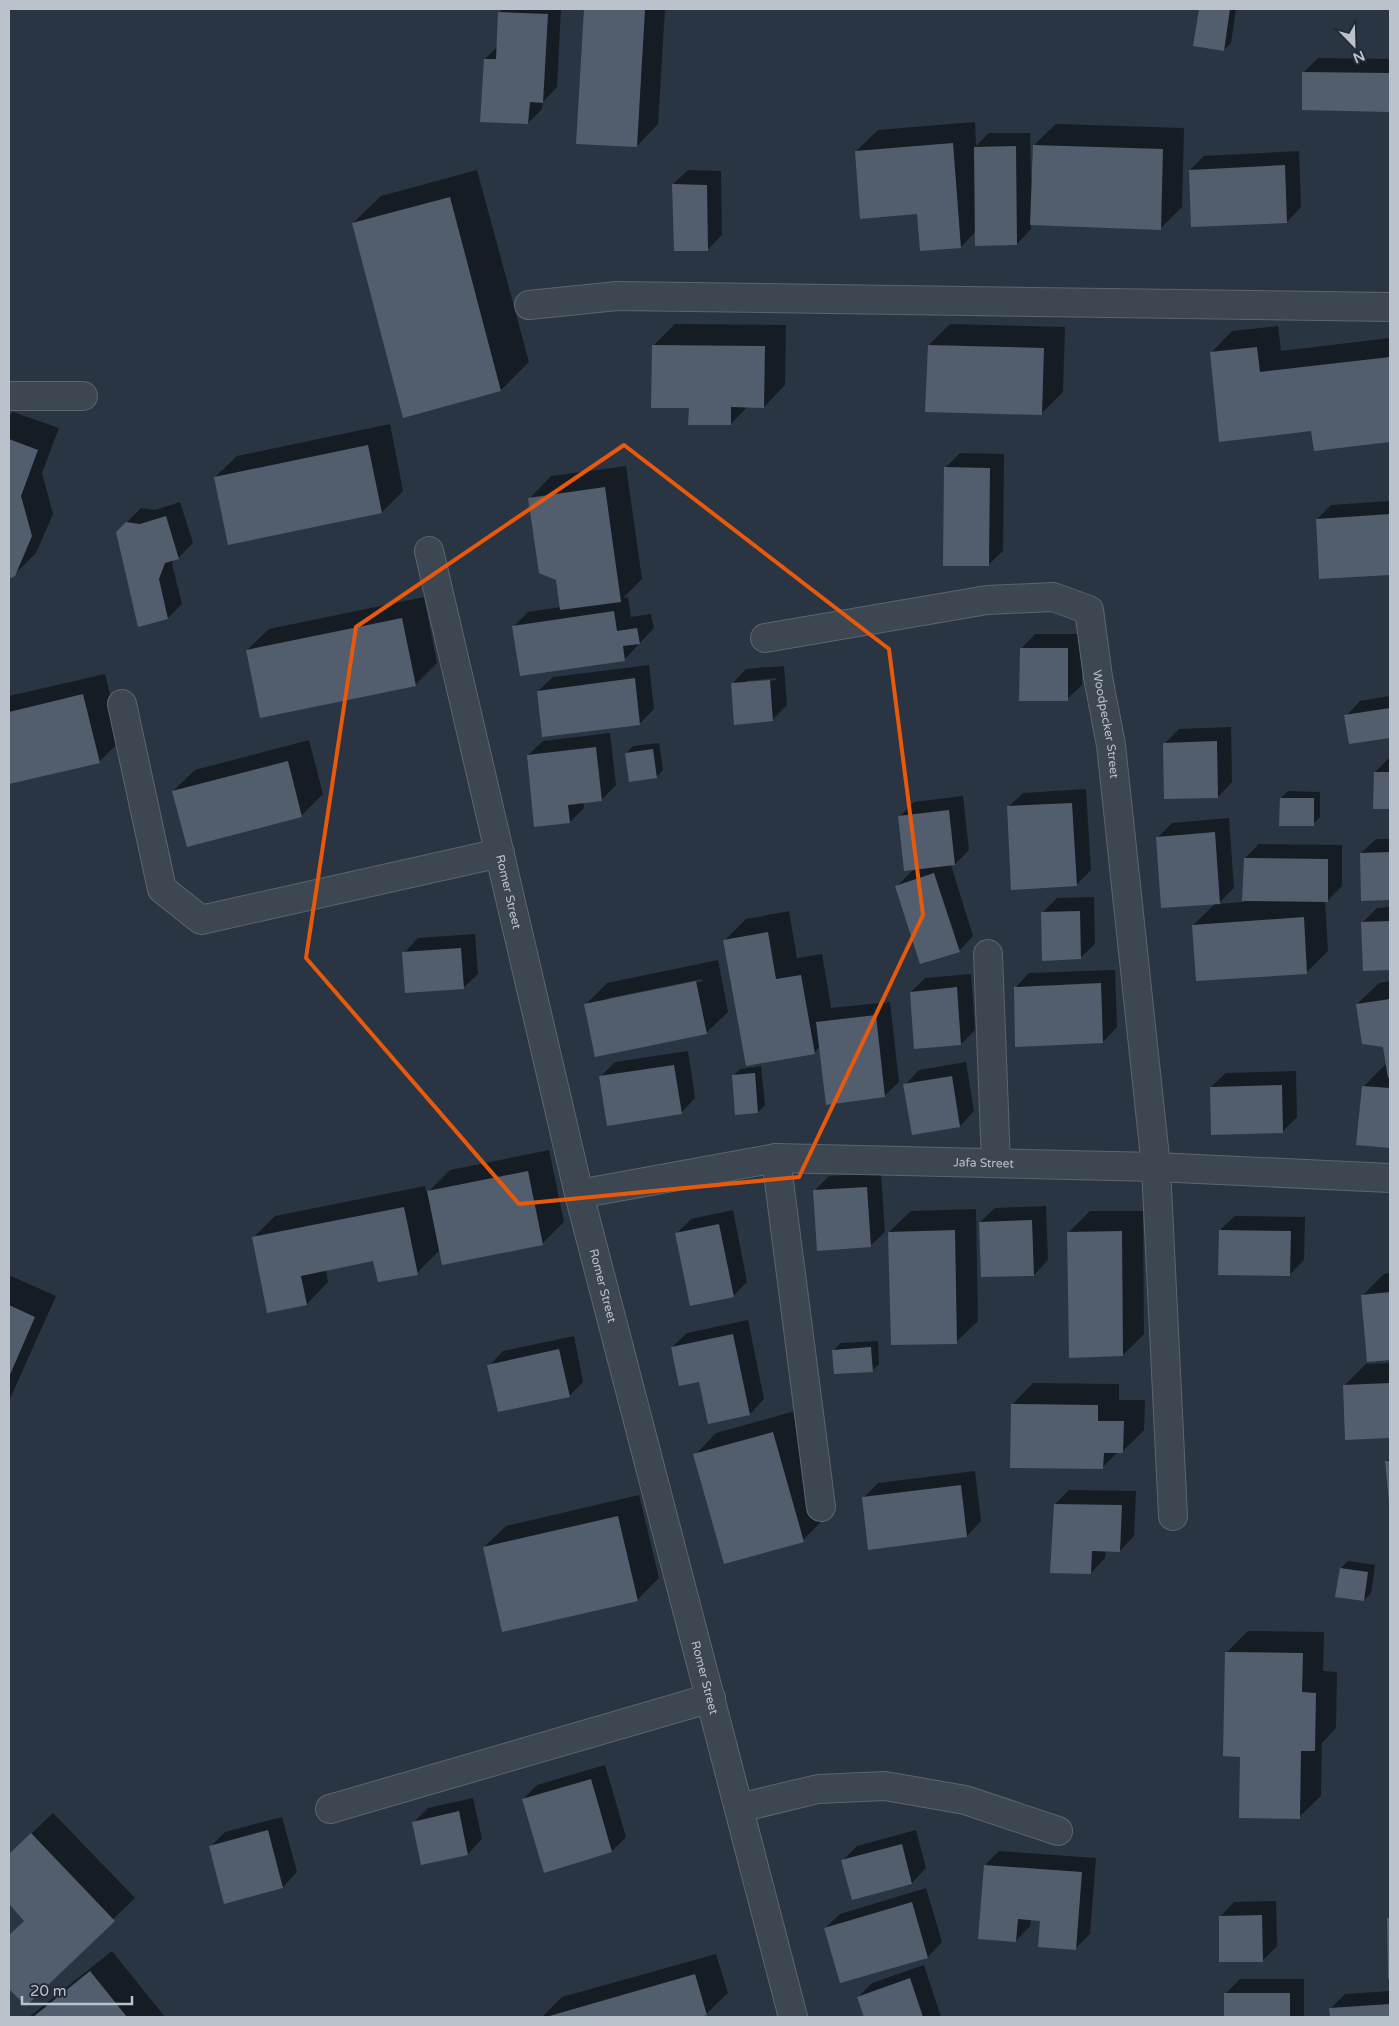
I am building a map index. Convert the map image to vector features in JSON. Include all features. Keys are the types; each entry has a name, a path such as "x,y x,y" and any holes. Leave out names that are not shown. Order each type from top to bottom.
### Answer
{"street":[{"path":"529,305 617,296 1390,306"},
{"path":"9,396 83,396"},
{"name":"Romer Street","path":"429,551 579,1194 793,2017"},
{"name":"Woodpecker Street","path":"764,638 987,600 1053,596 1089,610 1098,677 1111,745 1156,1167"},
{"path":"122,704 162,889 201,920 500,853"},
{"path":"988,954 996,1163"},
{"path":"776,1158 821,1507"},
{"name":"Jafa Street","path":"579,1194 776,1158 1156,1167 1390,1178"},
{"path":"1156,1167 1173,1516"},
{"path":"330,1809 710,1698"},
{"path":"739,1808 818,1789 884,1786 965,1800 1058,1831"}],"highlighted area":[{"path":"624,445 889,649 923,915 799,1177 519,1204 306,958 356,627"}],"building":[{"path":"584,9 645,10 637,147 576,144"},
{"path":"1199,9 1230,9 1224,51 1193,46"},
{"path":"498,12 548,14 543,103 530,102 528,124 480,122 484,59 496,59"},
{"path":"1302,72 1390,73 1390,112 1302,110"},
{"path":"953,143 961,248 920,251 917,214 860,219 855,151"},
{"path":"1033,145 1163,149 1161,230 1030,225"},
{"path":"1016,146 1017,245 975,246 974,147"},
{"path":"1285,165 1287,223 1191,227 1189,170"},
{"path":"672,184 707,185 708,251 674,251"},
{"path":"450,197 501,391 403,418 352,223"},
{"path":"652,345 765,346 764,408 731,407 731,425 688,425 689,408 651,408"},
{"path":"928,345 1044,348 1042,415 925,412"},
{"path":"1257,347 1260,372 1390,357 1390,442 1314,451 1311,431 1219,442 1210,352"},
{"path":"9,439 38,450 21,496 32,536 15,576 9,579"},
{"path":"368,445 382,513 228,545 214,477"},
{"path":"944,467 990,468 989,566 943,566"},
{"path":"605,487 621,602 560,610 556,580 539,573 528,498"},
{"path":"1390,514 1390,575 1319,579 1316,519"},
{"path":"166,516 179,559 165,563 159,579 168,619 138,627 116,532 126,522 140,524"},
{"path":"614,611 617,631 637,628 640,644 623,646 625,661 520,676 512,626"},
{"path":"402,618 416,686 260,718 246,650"},
{"path":"1020,648 1068,648 1068,701 1019,701"},
{"path":"635,678 640,725 542,737 537,691"},
{"path":"770,680 773,721 734,725 731,683"},
{"path":"83,694 100,763 9,784 9,712"},
{"path":"1390,708 1390,738 1349,744 1344,715"},
{"path":"1217,741 1218,798 1164,799 1163,743"},
{"path":"596,747 602,801 568,805 570,823 534,827 527,755"},
{"path":"653,749 657,778 629,782 625,753"},
{"path":"288,761 302,817 187,847 172,791"},
{"path":"1374,772 1390,772 1390,809 1373,809"},
{"path":"1280,798 1314,798 1314,826 1279,826"},
{"path":"1072,803 1077,886 1011,890 1007,806"},
{"path":"949,810 955,865 904,871 898,816"},
{"path":"1215,832 1220,904 1161,908 1156,837"},
{"path":"1390,852 1390,900 1361,901 1360,853"},
{"path":"1244,858 1328,859 1328,902 1242,901"},
{"path":"934,873 960,952 920,964 895,886"},
{"path":"1080,911 1081,959 1042,961 1041,912"},
{"path":"1304,917 1307,974 1196,981 1192,925"},
{"path":"1390,921 1390,970 1363,971 1361,922"},
{"path":"768,932 776,979 801,975 815,1054 746,1066 723,940"},
{"path":"461,948 464,989 405,993 402,952"},
{"path":"696,981 707,1034 595,1057 584,1004"},
{"path":"1101,983 1103,1043 1015,1047 1014,987"},
{"path":"957,987 961,1045 914,1049 910,992"},
{"path":"1390,999 1390,1077 1388,1078 1383,1047 1362,1044 1356,1004"},
{"path":"876,1015 885,1097 826,1105 816,1022"},
{"path":"674,1065 682,1114 607,1126 599,1076"},
{"path":"755,1073 758,1113 735,1115 732,1075"},
{"path":"952,1076 960,1127 912,1135 903,1084"},
{"path":"1282,1085 1283,1133 1211,1135 1210,1087"},
{"path":"1362,1086 1390,1088 1390,1148 1356,1145"},
{"path":"528,1171 543,1245 442,1265 427,1191"},
{"path":"867,1187 871,1247 817,1251 813,1190"},
{"path":"404,1207 418,1275 378,1282 373,1261 301,1276 307,1305 267,1313 252,1237"},
{"path":"1032,1220 1034,1276 981,1277 979,1222"},
{"path":"719,1224 734,1297 690,1306 675,1233"},
{"path":"955,1230 957,1344 891,1345 888,1232"},
{"path":"1219,1230 1291,1231 1290,1276 1218,1275"},
{"path":"1122,1231 1123,1356 1069,1358 1067,1232"},
{"path":"1390,1292 1390,1360 1367,1362 1361,1295"},
{"path":"9,1305 35,1317 9,1377"},
{"path":"733,1334 750,1415 708,1424 699,1382 679,1386 671,1347"},
{"path":"871,1347 873,1372 834,1374 832,1350"},
{"path":"559,1349 570,1397 498,1412 487,1365"},
{"path":"1390,1383 1390,1438 1345,1440 1343,1385"},
{"path":"1011,1404 1098,1405 1098,1421 1124,1421 1123,1453 1104,1453 1103,1469 1010,1468"},
{"path":"773,1432 804,1542 724,1564 693,1454"},
{"path":"1385,1461 1390,1461 1390,1502 1389,1502"},
{"path":"961,1485 967,1537 868,1550 862,1497"},
{"path":"1054,1504 1122,1505 1120,1552 1092,1551 1091,1574 1050,1573"},
{"path":"618,1516 638,1601 502,1632 483,1547"},
{"path":"1340,1568 1368,1572 1364,1601 1335,1597"},
{"path":"1225,1652 1303,1653 1302,1692 1316,1693 1315,1751 1301,1751 1300,1819 1239,1818 1240,1757 1223,1756"},
{"path":"591,1779 612,1852 544,1873 522,1799"},
{"path":"459,1811 468,1855 421,1865 412,1822"},
{"path":"268,1830 283,1888 224,1904 209,1846"},
{"path":"31,1833 115,1921 26,2006 9,1989 9,1935 24,1921 9,1904 9,1854"},
{"path":"902,1844 912,1884 852,1900 841,1860"},
{"path":"984,1865 1082,1872 1076,1950 1038,1947 1040,1921 1018,1919 1016,1942 978,1939"},
{"path":"912,1902 928,1958 840,1983 824,1928"},
{"path":"1262,1915 1263,1962 1219,1962 1219,1916"},
{"path":"1387,1918 1390,1918 1390,1979 1388,1979"},
{"path":"90,1971 127,2017 33,2017"},
{"path":"695,1974 707,2015 700,2017 546,2017"},
{"path":"910,1978 923,2017 864,2017 857,1997"},
{"path":"1224,1993 1290,1993 1290,2017 1224,2017"},
{"path":"1390,2004 1390,2017 1330,2017 1329,2008"}]}
